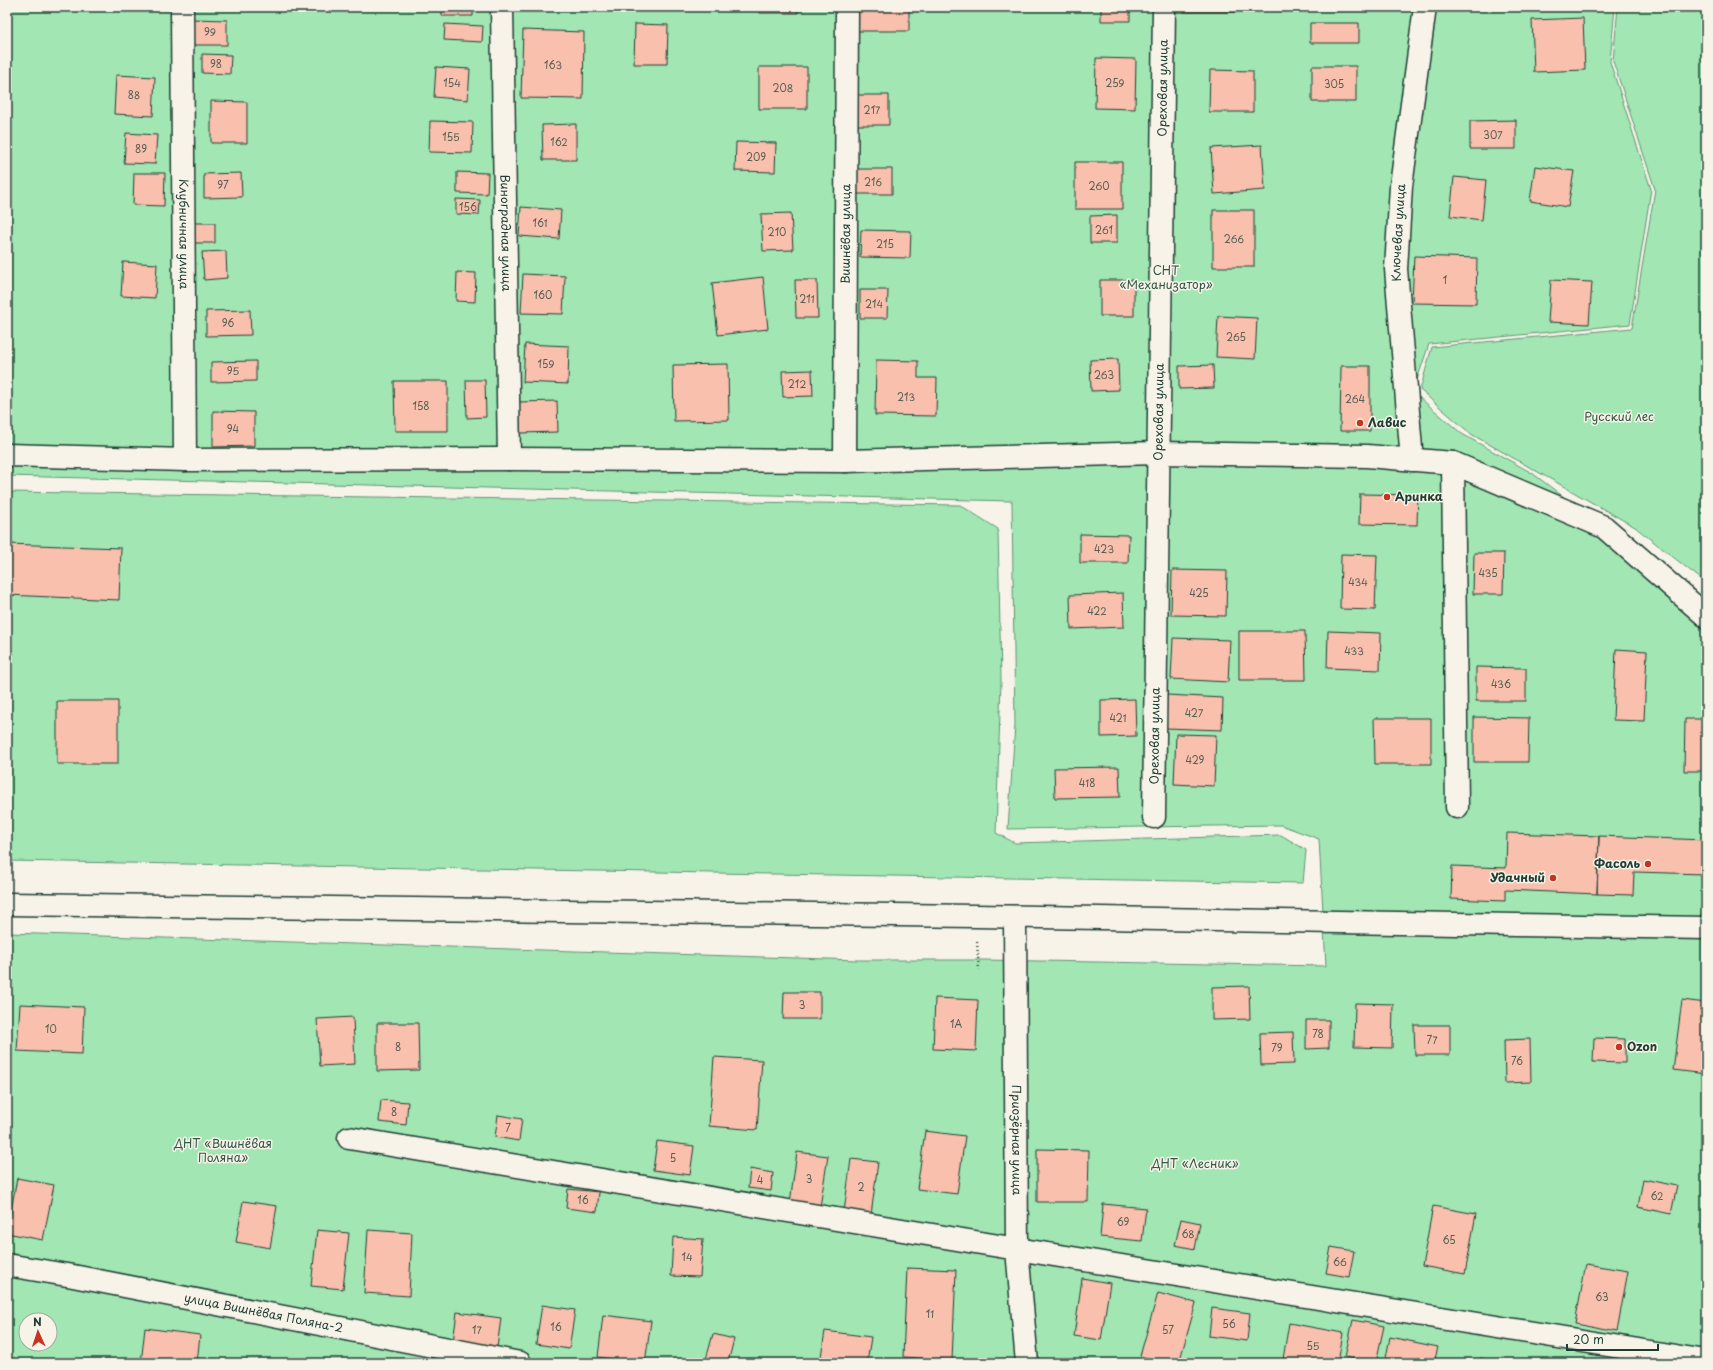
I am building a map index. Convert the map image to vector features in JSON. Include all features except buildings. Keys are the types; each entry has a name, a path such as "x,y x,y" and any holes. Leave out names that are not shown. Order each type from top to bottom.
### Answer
{"street":[{"name":"Клубничная улица","path":"182,7 185,460"},
{"name":"Виноградная улица","path":"502,7 509,459"},
{"name":"Вишнёвая улица","path":"845,461 847,7"},
{"name":"Ореховая улица","path":"1154,817 1164,7"},
{"name":"Ключевая улица","path":"1412,460 1396,269 1401,186 1426,7"},
{"path":"7,454 185,460 509,459 845,461 1158,453 1367,456 1453,463 1604,527 1706,616"},
{"path":"1453,463 1457,807"},
{"path":"7,904 1015,917 1706,928"},
{"name":"Приозёрная улица","path":"1015,917 1017,1250 1027,1363"},
{"path":"349,1138 1017,1250 1706,1361"},
{"name":"улица Вишнёвая Поляна-2","path":"7,1264 520,1363"}],"green space":[{"name":"СНТ «Механизатор»","path":"7,7 1615,7 1610,62 1651,189 1630,324 1429,344 1413,392 1462,434 1532,473 1706,604 1706,1363 7,1363 7,933 858,960 982,960 1326,966 1319,839 1281,825 1008,829 1015,725 1012,501 7,476"},
{"name":"Русский лес","path":"1618,7 1706,7 1706,583 1635,527 1471,434 1420,390 1432,347 1632,328 1655,189 1613,61"},
{"path":"7,492 960,505 998,529 1001,681 996,833 1015,843 1281,835 1306,850 1303,883 7,861"}],"place":[{"name":"Лавис","path":"1360,423"},
{"name":"Аринка","path":"1387,497"},
{"name":"Фасоль","path":"1648,864"},
{"name":"Удачный","path":"1553,878"},
{"name":"Ozon","path":"1619,1047"}],"park label":[{"name":"ДНТ «Вишнёвая Поляна»","path":"223,1151"},
{"name":"ДНТ «Лесник»","path":"1195,1164"}]}
